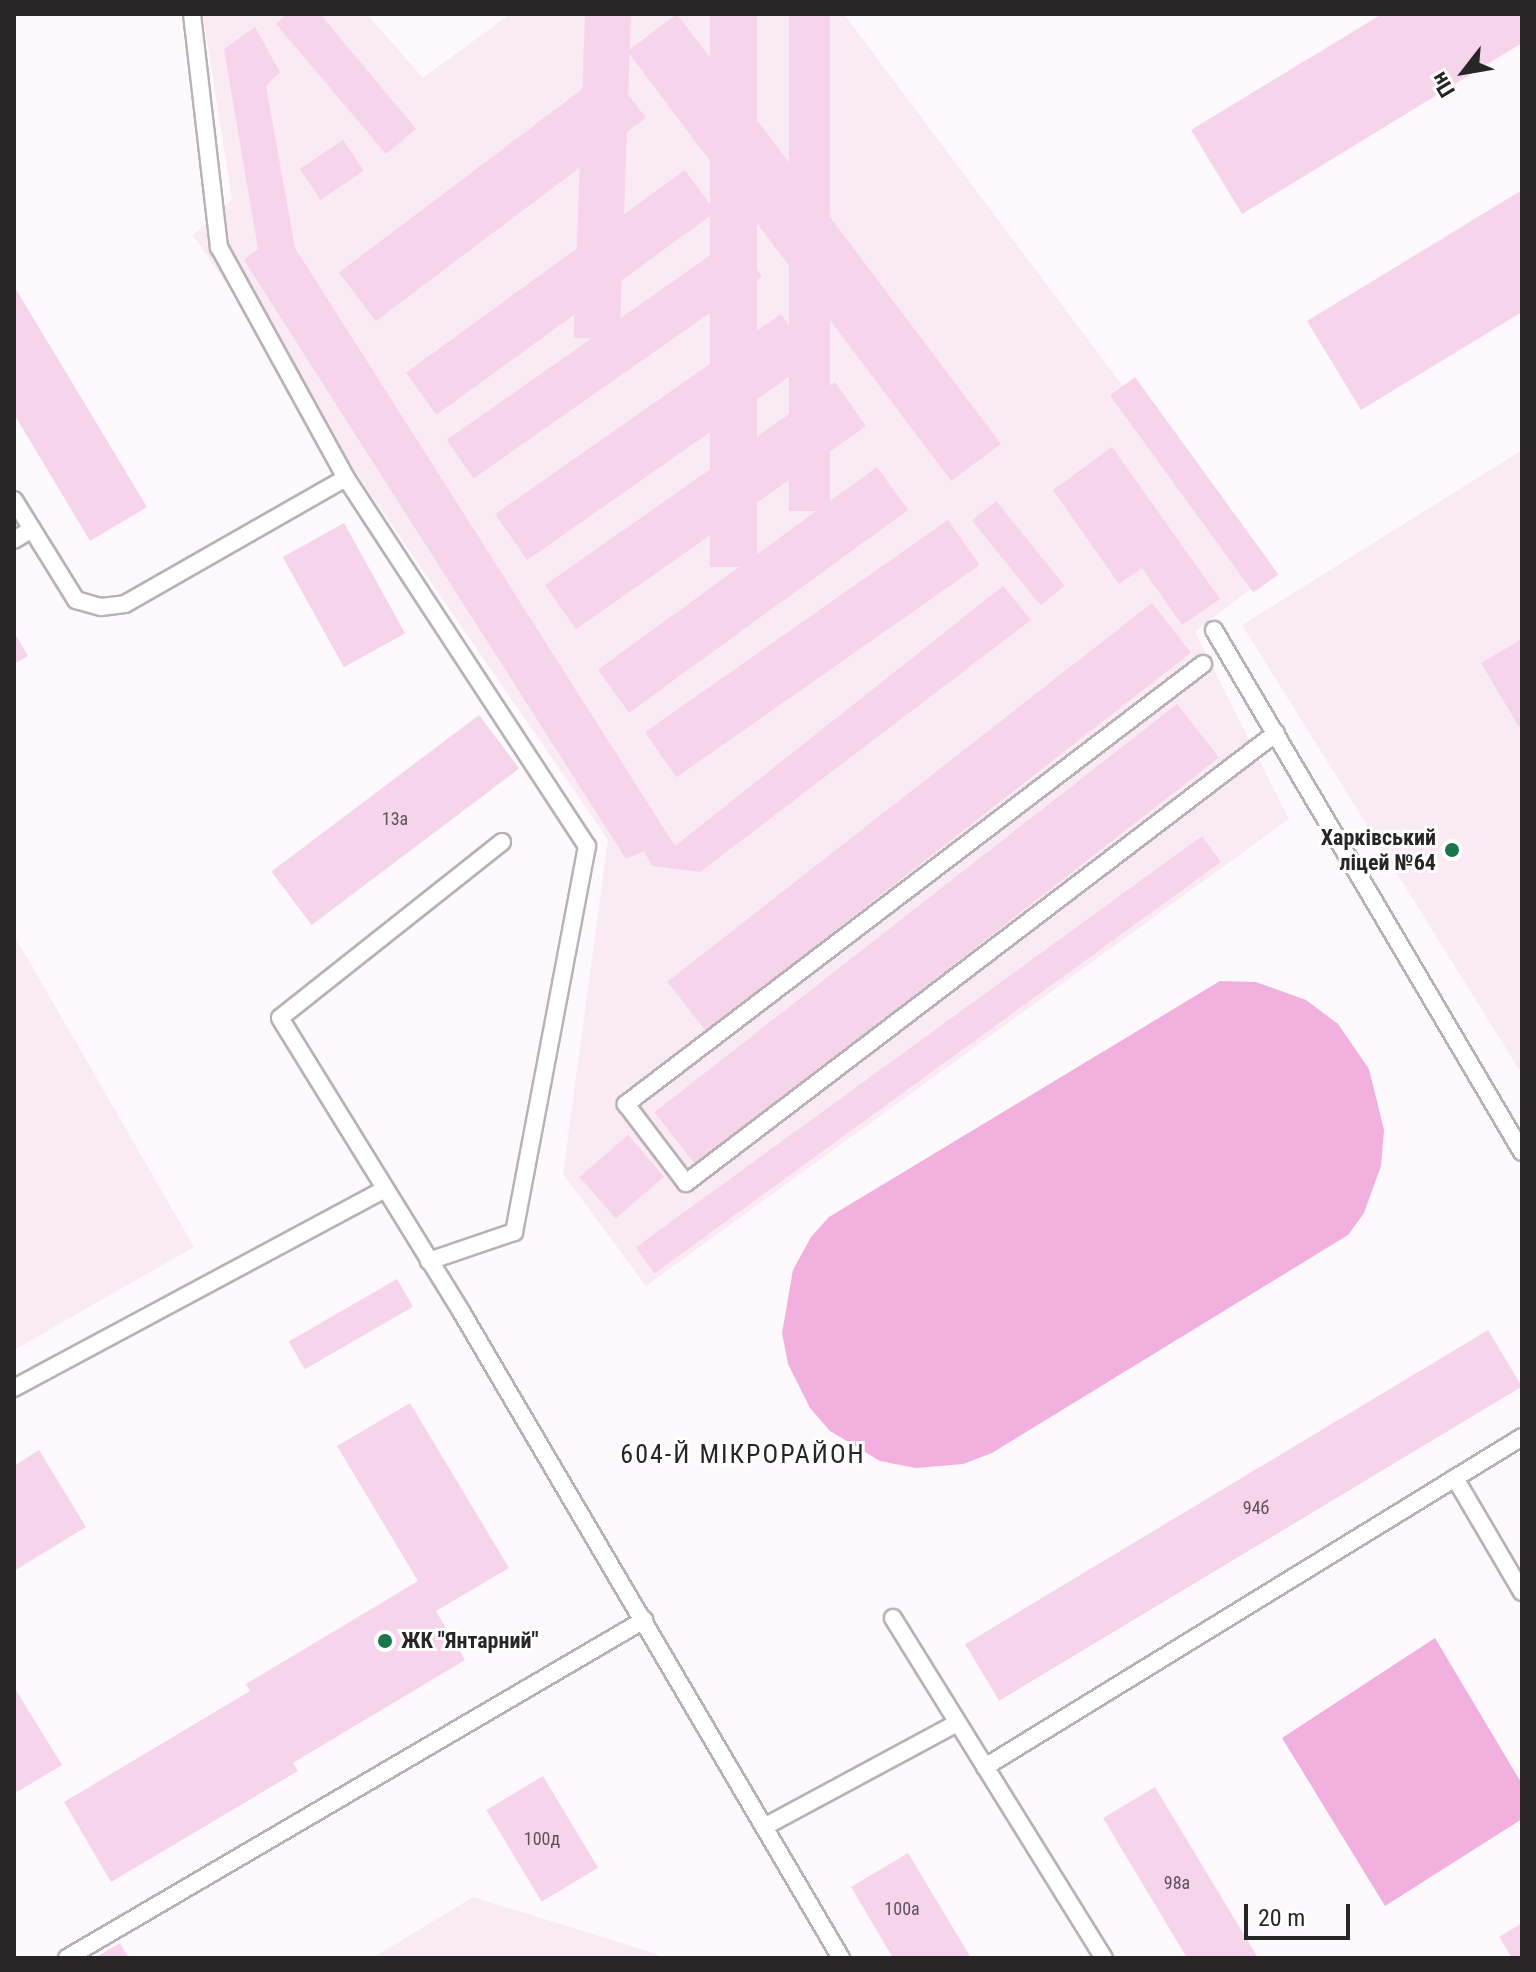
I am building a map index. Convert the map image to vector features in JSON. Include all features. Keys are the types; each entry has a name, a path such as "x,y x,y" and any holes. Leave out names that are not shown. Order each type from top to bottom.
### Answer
{"lane":[{"path":"192,14 219,247 346,478 587,846 514,1232 429,1261"},
{"path":"14,500 76,600 101,607 125,604 346,478"},
{"path":"14,540 32,529"},
{"path":"1214,630 1522,1152"},
{"path":"1203,664 626,1104 686,1183 1276,733"},
{"path":"502,842 280,1018 644,1620 841,1958"},
{"path":"14,1388 383,1190"},
{"path":"985,1767 1522,1437"},
{"path":"1455,1478 1522,1592"},
{"path":"893,1618 1104,1958"},
{"path":"67,1958 644,1620"},
{"path":"764,1827 957,1723"}],"shaded area":[{"path":"203,14 367,14 423,78 510,14 844,14 1266,577 1195,632 1289,819 646,1286 563,1174 608,840 193,235 232,200"},
{"name":"Харківський ліцей №64","path":"1522,450 1522,1074 1242,625"},
{"path":"14,935 194,1247 14,1350"},
{"path":"1220,981 1256,982 1306,1000 1338,1024 1369,1069 1384,1130 1381,1166 1364,1213 1348,1235 992,1453 963,1464 916,1468 880,1461 830,1431 810,1408 788,1364 782,1333 793,1270 811,1237 829,1217"},
{"path":"1435,1638 1522,1784 1522,1819 1385,1906 1282,1738"},
{"path":"473,1897 657,1954 659,1958 372,1958"}],"building":[{"path":"287,14 320,14 416,129 386,154 276,24"},
{"path":"585,14 631,16 620,339 574,338"},
{"path":"677,14 1001,444 951,481 627,51"},
{"path":"710,14 757,14 757,567 710,567"},
{"path":"789,14 830,14 830,511 789,511"},
{"path":"1382,14 1522,14 1522,43 1242,214 1191,130"},
{"path":"255,27 280,72 266,86 295,248 675,846 1003,586 1031,620 700,872 652,866 644,851 626,859 244,260 258,249 224,49"},
{"path":"609,69 646,118 376,321 339,272"},
{"path":"343,140 364,171 321,200 300,169"},
{"path":"685,170 716,212 436,415 406,373"},
{"path":"1522,190 1522,312 1361,410 1307,321"},
{"path":"735,238 762,277 474,478 447,440"},
{"path":"14,286 147,507 90,541 14,414"},
{"path":"781,314 813,360 527,560 495,514"},
{"path":"1135,377 1278,574 1253,593 1110,395"},
{"path":"835,382 866,426 576,629 545,585"},
{"path":"1112,447 1220,599 1182,625 1142,568 1119,584 1053,490"},
{"path":"877,467 908,510 629,713 598,670"},
{"path":"996,501 1065,586 1041,605 972,521"},
{"path":"948,520 980,565 676,777 645,732"},
{"path":"344,523 405,633 344,667 283,557"},
{"path":"1152,603 1191,653 706,1031 667,982"},
{"path":"14,632 28,656 14,664"},
{"path":"1522,639 1522,725 1519,727 1481,663"},
{"path":"1177,704 1219,758 696,1166 655,1112"},
{"path":"479,715 519,769 312,925 271,871"},
{"path":"1202,836 1221,862 654,1273 636,1247"},
{"path":"628,1135 664,1177 616,1218 580,1177"},
{"path":"397,1279 413,1307 305,1369 289,1342"},
{"path":"1488,1330 1522,1387 999,1701 965,1644"},
{"name":"ЖК \"Янтарний\"","path":"410,1403 509,1568 436,1611 465,1660 293,1763 298,1771 111,1882 64,1802 250,1691 246,1684 418,1581 337,1446"},
{"path":"39,1450 86,1527 14,1571 14,1466"},
{"path":"14,1687 62,1765 17,1792 14,1786"},
{"path":"543,1776 598,1868 542,1902 486,1810"},
{"path":"1155,1787 1258,1958 1187,1958 1103,1818"},
{"path":"908,1853 971,1958 893,1958 851,1887"},
{"path":"1522,1923 1522,1958 1512,1958 1499,1937"},
{"path":"120,1943 129,1958 95,1958"}],"place":[{"name":"Харківський ліцей №64","path":"1452,850"},
{"name":"ЖК \"Янтарний\"","path":"385,1641"}],"district":[{"name":"604-Й МІКРОРАЙОН","path":"743,1455"}]}
